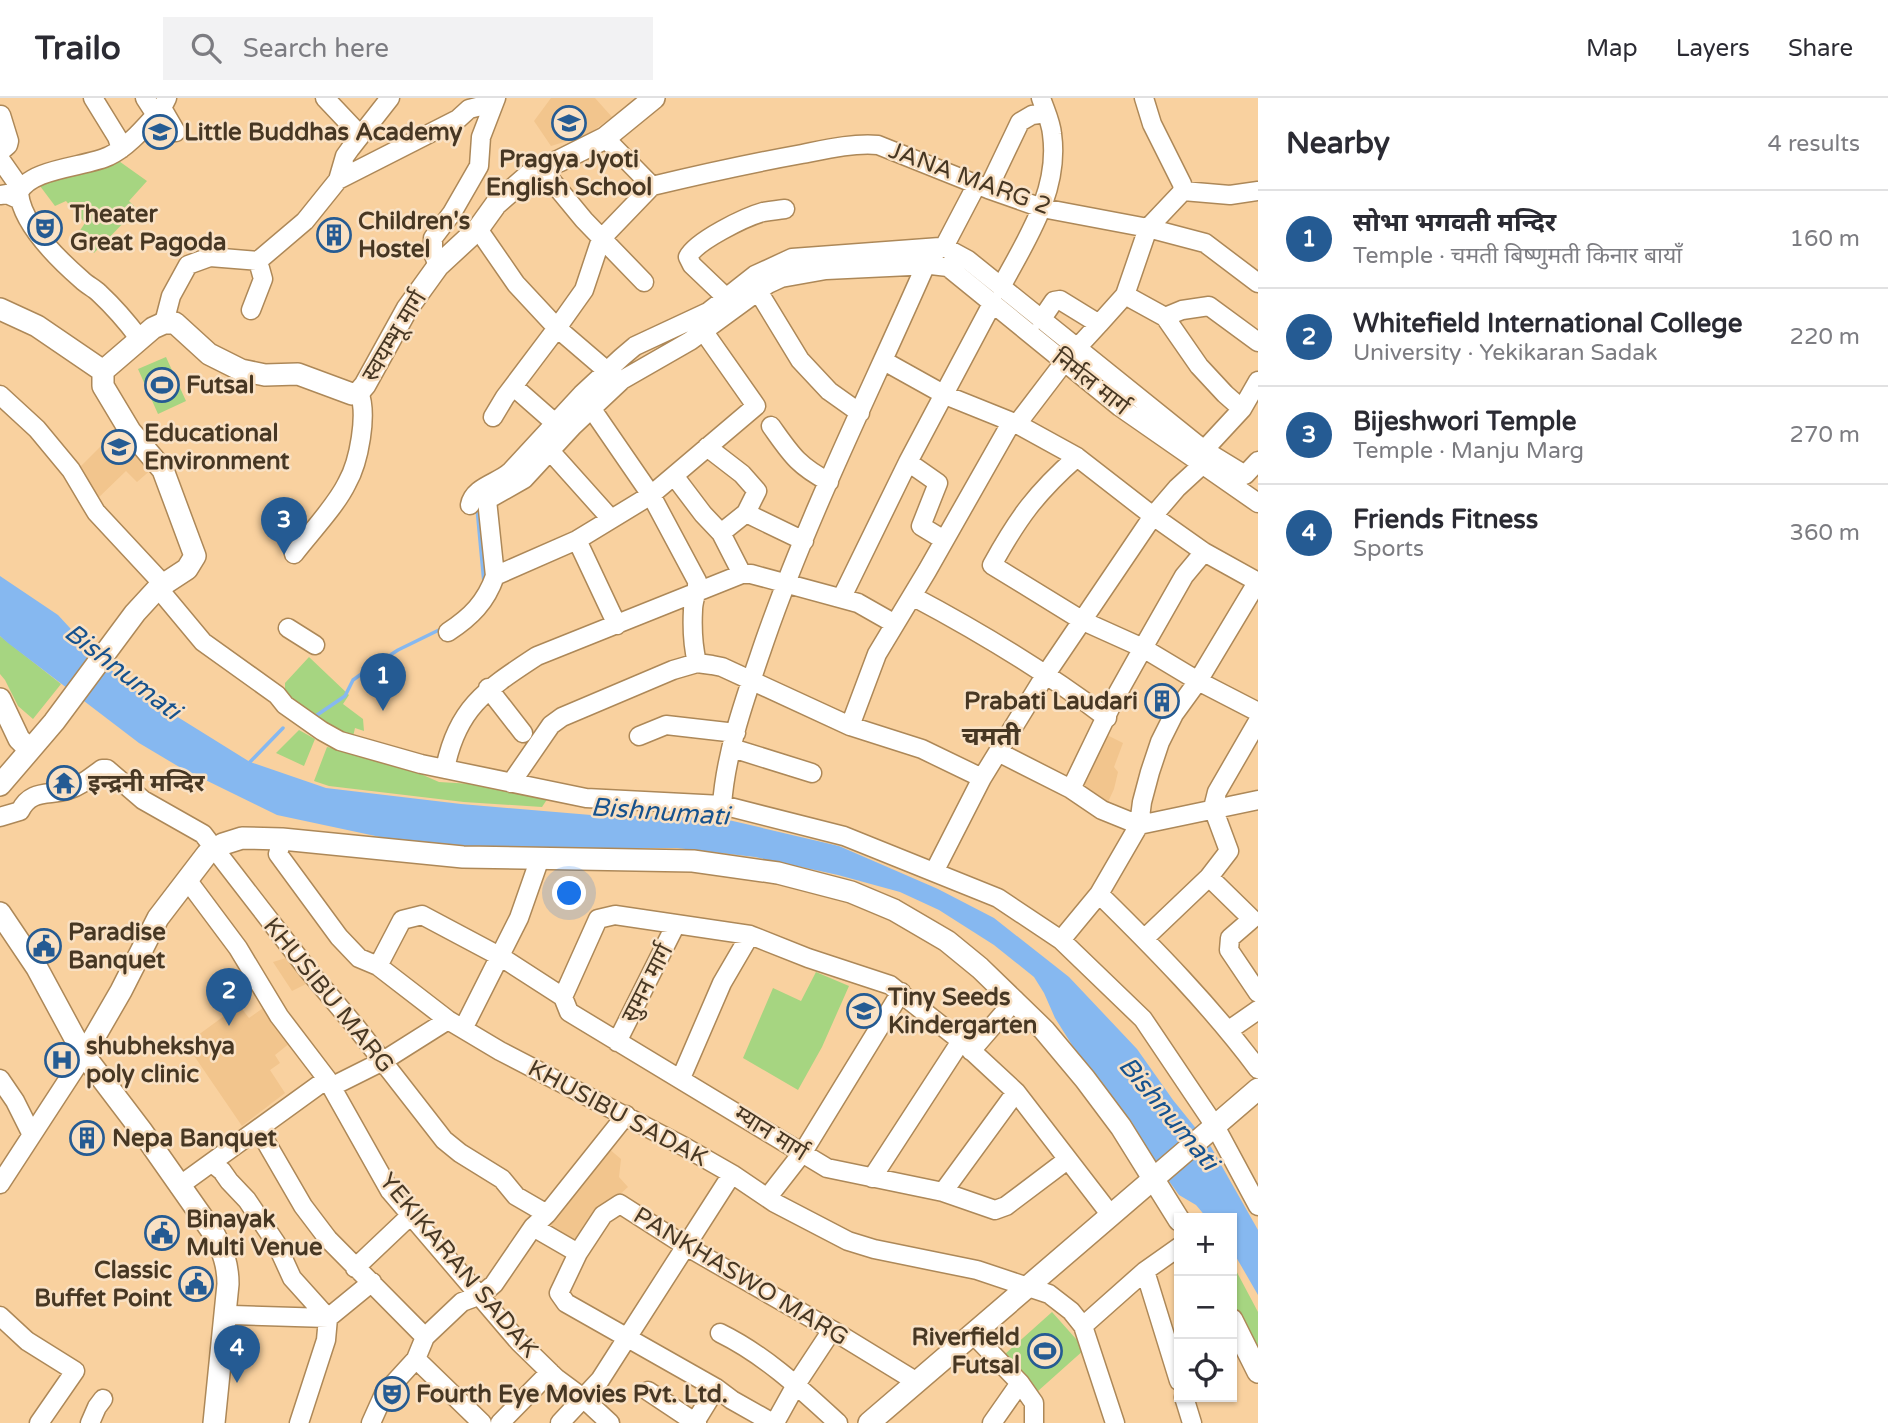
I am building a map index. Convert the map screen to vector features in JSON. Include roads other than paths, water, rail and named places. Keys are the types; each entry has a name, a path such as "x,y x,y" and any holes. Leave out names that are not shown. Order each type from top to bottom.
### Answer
{"main road":[{"name":"स्वयम्भू मार्ग","path":"164,323 175,324 209,354 241,370 265,375 298,374 352,394 359,392 407,309 438,266 478,229 496,204 536,169 559,161 605,138 654,98"},
{"path":"0,309 37,326 103,371"},
{"path":"0,785 54,722 135,612 160,586 187,569 195,556 163,470 130,430 103,386 103,371 153,328 164,323"},
{"path":"0,699 19,739 30,750"},
{"path":"84,1055 121,991 158,918 207,854 223,844 242,838 282,839 463,857 694,861 778,873 851,892 894,910 947,941 1015,1000 1044,1030 1085,1079 1157,1176 1176,1213"},
{"path":"0,913 37,968 84,1055 214,1234 226,1261 228,1284 214,1423"},
{"path":"869,1423 1258,1088"},
{"path":"1237,1330 1258,1373"}],"street":[{"path":"93,98 117,137 121,149"},
{"path":"145,98 162,107 176,132"},
{"path":"325,98 360,135"},
{"path":"164,323 171,296 188,265 210,257 258,261 306,221 338,180 345,156 390,98"},
{"path":"1144,98 1152,124 1183,191"},
{"path":"338,180 458,119 469,109 494,100"},
{"path":"438,266 433,253 433,238 452,213 479,166 481,137 494,100"},
{"path":"722,805 724,782 751,680 785,583 860,413 934,255 982,187 1020,122 1043,106 1052,133 1053,166 1042,208 908,462 842,597"},
{"path":"20,194 30,181 51,172 98,160 121,149 162,107"},
{"path":"0,152 9,141 1,114"},
{"path":"494,417 584,290 601,239 653,186 605,138"},
{"name":"JANA MARG 2","path":"653,186 745,164 863,144 878,145 1042,208 1148,228 1205,243 1258,283"},
{"path":"0,159 20,194 26,216 40,236 81,279 115,309 139,338 135,344"},
{"path":"536,169 551,180 601,239 644,282"},
{"path":"1183,191 1230,195 1258,191"},
{"path":"850,726 877,654 1014,424 1069,356 1125,295 1148,228 1183,191"},
{"path":"0,195 20,194"},
{"path":"731,302 692,265 688,257 690,252 704,240 762,213 785,209"},
{"path":"478,229 516,284 557,328 606,370"},
{"path":"470,505 476,492 510,472 582,394 635,346 781,278 934,255"},
{"path":"448,632 478,608 495,576 487,500 521,482 573,426 622,380 704,332 755,275 792,258 934,255 968,260 997,295 1041,320 1069,356"},
{"name":"निर्मल मार्ग","path":"934,255 947,267 997,295 1069,356 1120,407 1203,457 1258,503"},
{"path":"251,310 263,279 258,261"},
{"path":"758,291 800,360 829,390 860,413"},
{"path":"1125,295 1165,317 1199,366 1242,409"},
{"path":"1041,320 1054,301 1060,300 1099,324"},
{"path":"1165,317 1182,310 1209,306 1258,342"},
{"path":"495,576 577,540 650,495 675,477 756,406 704,332"},
{"path":"884,361 945,395 1014,424 1077,457 1204,552 1258,581 1198,681 1174,713 1160,742 1142,802 1139,825 1099,894 1061,940"},
{"path":"934,872 982,778 1046,674 1153,516 1242,409 1258,381"},
{"path":"513,387 555,422"},
{"path":"294,554 347,484 359,445 363,417 364,409 359,392"},
{"path":"582,394 650,495 697,582 698,592 693,607 697,663"},
{"path":"0,395 37,429 71,470 96,512 160,586 203,642 277,695 285,705 340,741 445,769 515,776 586,798 722,805 844,836 998,898 1061,940 1143,1019 1258,1206"},
{"path":"771,426 782,444 804,468 829,482"},
{"path":"707,447 742,474 757,491 746,513 721,533"},
{"path":"551,452 611,519"},
{"path":"1077,457 1048,482 1025,509 992,565 1083,621 1143,648 1258,712"},
{"path":"1203,457 1251,480 1258,461"},
{"path":"908,462 938,483 921,526 944,540"},
{"path":"675,477 721,533 742,574"},
{"path":"746,513 804,541"},
{"path":"577,540 617,625"},
{"path":"1071,789 1108,718 1115,698 1143,648 1184,576 1204,552"},
{"path":"445,769 450,744 472,705 488,688 537,656 742,574 842,597 895,624"},
{"path":"912,596 1046,674 1108,718"},
{"path":"288,628 315,645"},
{"path":"515,776 551,725 562,718 673,670 697,663 722,667 850,726 922,749 982,778"},
{"path":"488,688 523,733"},
{"path":"1144,938 1209,877 1229,851 1213,808 1217,792 1258,721"},
{"path":"639,736 666,725 734,741 812,773"},
{"path":"998,752 1071,789 1102,810 1139,825 1258,800"},
{"name":"KHUSIBU MARG","path":"0,817 20,811 26,799 68,790 102,769 107,769 143,800 203,834 444,1140 502,1179 516,1196 547,1214"},
{"name":"KHUSIBU SADAK","path":"282,839 278,854 328,923 359,958 378,966 456,1025 500,1051 626,1115 848,1241 874,1249 977,1270 1029,1286 1049,1294 1071,1311 1083,1326"},
{"path":"179,1186 329,1083 383,1061 456,1025 501,957 519,918 540,858"},
{"path":"1209,877 1255,916 1230,938 1229,950 1258,993"},
{"name":"YEKIKARAN SADAK","path":"188,881 238,948 279,1016 329,1083 390,1191 519,1342 610,1423"},
{"path":"1099,894 1144,938 1229,1030 1258,1069"},
{"name":"म्यान मार्ग","path":"378,966 402,920 422,915 501,957 563,998 569,1012 828,1168 943,1192 995,1210 1006,1206 1067,1160"},
{"path":"563,998 598,919 615,915 750,935 808,958 890,985 966,1046 1016,1092 1110,1214"},
{"name":"सुमन मार्ग","path":"617,1042 676,924"},
{"path":"681,1078 722,984 750,935"},
{"path":"768,1197 803,1152 901,992"},
{"path":"872,1178 966,1046 1015,1000"},
{"path":"1229,1030 1258,1010"},
{"path":"0,1184 84,1055"},
{"path":"0,1079 15,1101 32,1135"},
{"path":"943,1192 1016,1092"},
{"path":"377,1419 384,1394 416,1359 425,1337 461,1302 481,1295 494,1284 533,1227 547,1214 626,1115"},
{"path":"259,1129 303,1206 328,1239 425,1337"},
{"path":"212,1163 247,1200 276,1243 292,1278 328,1318 326,1340 299,1423"},
{"path":"560,1423 600,1380 684,1245 732,1174"},
{"name":"PANKHASWO MARG","path":"797,1383 777,1419 771,1422 566,1303 559,1293 578,1253 603,1214 621,1204 684,1245 917,1382"},
{"path":"355,1268 412,1214"},
{"path":"533,1227 578,1253"},
{"path":"1115,1423 1083,1326 1145,1271 1174,1251"},
{"path":"1145,1271 1174,1365"},
{"path":"224,1323 232,1315 328,1318 372,1282"},
{"path":"0,1316 27,1340 75,1371 39,1423"},
{"path":"797,1383 832,1330"},
{"path":"720,1333 797,1383 838,1423"},
{"path":"974,1335 1020,1383 1034,1403 1034,1423"},
{"path":"416,1359 482,1423"},
{"path":"500,1423 550,1372"},
{"path":"992,1423 1020,1383"},
{"path":"648,1391 696,1423 716,1388"},
{"path":"90,1423 103,1399"},
{"path":"1186,1402 1192,1423"}],"water":[{"name":"Bishnumati","path":"0,576 58,615 94,654 131,688 250,762 326,788 461,804 591,815 720,818 839,846 938,889 994,918 1069,977 1137,1049 1211,1147 1258,1230 1258,1295 1237,1259 1237,1213 1203,1213 1196,1205 1179,1195 1084,1064 1055,1018 1034,977 994,945 939,910 900,892 755,857 677,848 501,848 413,844 277,815 181,768 139,743 0,636"}],"waterway":[{"path":"960,265 972,276"},
{"path":"477,508 484,583"},
{"path":"317,715 345,696 353,680 367,670 398,650 443,628"},
{"path":"250,762 283,728"}],"place":[{"name":"Pragya Jyoti English School","path":"569,123"},
{"name":"Little Buddhas Academy","path":"160,132"},
{"name":"Theater Great Pagoda","path":"45,228"},
{"name":"Children's Hostel","path":"334,235"},
{"name":"Futsal","path":"162,385"},
{"name":"Educational Environment","path":"119,447"},
{"name":"Bijeshwori Temple","path":"284,555"},
{"name":"Prabati Laudari","path":"1162,701"},
{"name":"सोभा भगवती मन्दिर","path":"383,711"},
{"name":"इन्द्रनी मन्दिर","path":"64,783"},
{"name":"Paradise Banquet","path":"44,946"},
{"name":"Tiny Seeds Kindergarten","path":"864,1011"},
{"name":"Whitefield International College","path":"229,1026"},
{"name":"shubhekshya poly clinic","path":"62,1060"},
{"name":"Nepa Banquet","path":"87,1138"},
{"name":"Binayak Multi Venue","path":"162,1233"},
{"name":"Classic Buffet Point","path":"196,1284"},
{"name":"Riverfield Futsal","path":"1045,1351"},
{"name":"Friends Fitness","path":"237,1383"},
{"name":"Fourth Eye Movies Pvt. Ltd.","path":"392,1394"}],"district":[{"name":"चमती","path":"991,736"}]}
